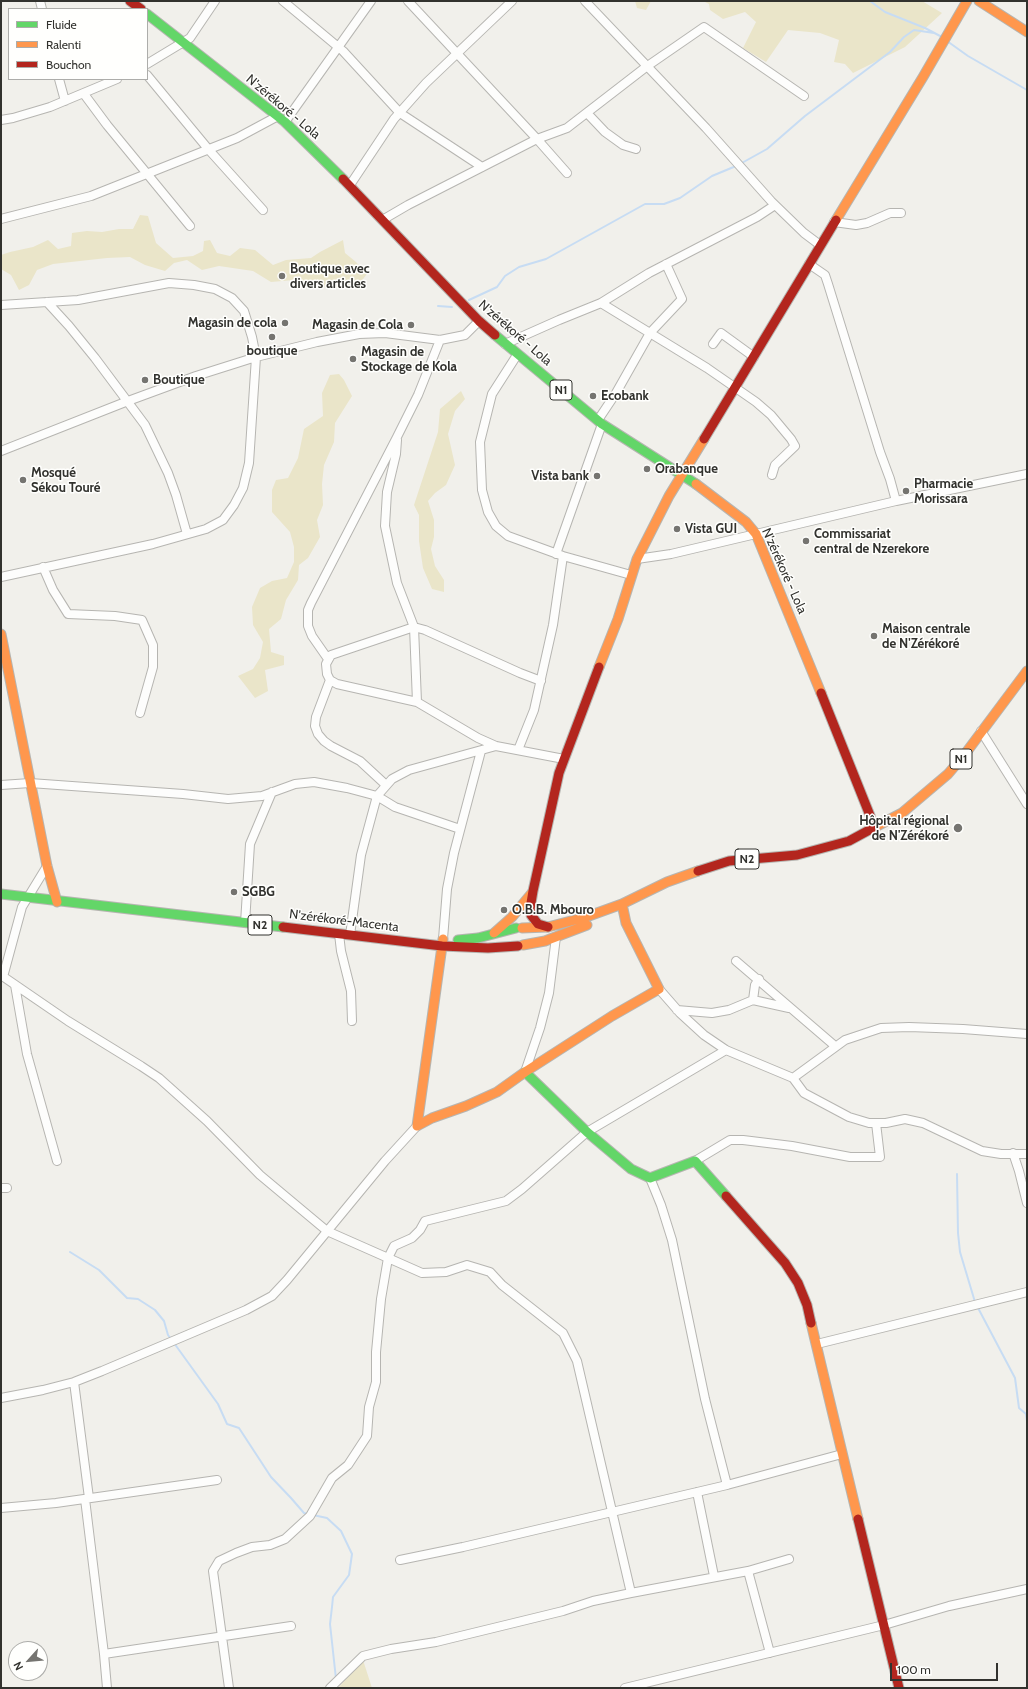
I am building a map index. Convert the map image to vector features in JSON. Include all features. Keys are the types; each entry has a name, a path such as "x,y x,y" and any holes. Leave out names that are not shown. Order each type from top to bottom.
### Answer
{"main road":[{"path":"130,1 140,8"},
{"path":"548,927 538,924 531,915 533,891 559,773 618,618 636,559 682,474 754,357 834,222 924,77 948,32 967,1"},
{"path":"979,1 1027,32"},
{"name":"N'zérékoré - Lola","path":"148,15 281,119 384,219 479,321 505,344 600,422 682,474 734,511 756,534 875,828"},
{"path":"1,634 47,866 56,898"},
{"name":"N1","path":"875,828 902,812 948,774 965,754 1027,671"},
{"name":"N2","path":"443,943 491,935 519,928 548,927 586,918 622,904 667,882 708,867 729,861 797,855 849,841 875,828"},
{"name":"N2","path":"1,887 56,898 488,948 545,941 601,918 622,904"},
{"path":"491,935 512,917 533,891"},
{"name":"N2","path":"1,894 30,894"},
{"path":"417,1126 432,1118 466,1106 497,1092 525,1072 612,1016 659,990 626,923 622,904"},
{"name":"N'zérékoré-Macenta","path":"245,919 339,934 350,931"},
{"path":"519,928 525,930 528,936 527,941 520,945 514,943 510,938 512,932 519,928"},
{"path":"417,1126 443,943"},
{"path":"525,1072 587,1132 631,1169 650,1178 695,1161 785,1263 795,1278 807,1305 817,1344 899,1688"}],"street":[{"path":"148,63 193,35 215,1"},
{"path":"283,1 338,46 400,112 482,168"},
{"path":"1,218 91,196 209,150 281,119 371,1"},
{"path":"408,1 567,173"},
{"path":"350,185 400,112 426,84 512,1"},
{"path":"585,1 646,67 706,128 776,205 820,245"},
{"path":"384,219 408,205 537,139 567,128 646,67 704,27 804,96"},
{"path":"148,76 209,150 264,210"},
{"path":"59,80 65,101"},
{"path":"1,120 13,118 65,101 115,80"},
{"path":"84,94 107,125 190,226"},
{"path":"587,113 605,132 623,145 636,149"},
{"path":"505,344 601,303 630,284 757,217 776,205"},
{"path":"834,222 856,225 867,223 890,213 901,213"},
{"path":"518,750 534,710 553,625 560,555 600,422 650,333 682,299 666,264"},
{"path":"809,264 825,275 896,501"},
{"path":"1,305 78,300 169,284 194,284 214,289 232,298 244,311 256,357 249,463 243,488 234,505 223,520 206,529 153,544 1,577"},
{"path":"47,302 74,331 145,425 168,473 187,534"},
{"path":"601,303 707,368 771,415 792,439 795,446 776,465 772,475"},
{"path":"1,451 128,401 196,376 256,357 317,342 359,334 385,333 440,340 465,335 479,321"},
{"path":"712,344 721,333 754,357"},
{"path":"328,659 312,636 308,626 308,610 310,603 418,395 440,340"},
{"path":"518,355 492,394 480,442 482,490 488,512 496,526 508,536 560,555 631,575"},
{"path":"397,437 396,454 387,492 385,526 397,583 414,627 417,702"},
{"path":"636,559 671,554 896,501 1027,474"},
{"path":"43,567 53,590 68,614 115,616 142,620 153,645 153,667 140,713"},
{"path":"386,785 360,761 331,746 318,734 315,726 316,716 330,680 326,664 331,655 414,627 432,633 520,674 541,680"},
{"path":"330,680 337,684 417,702 478,738 496,746 564,759"},
{"path":"981,731 1027,804"},
{"path":"350,931 361,855 376,796 392,779 409,770 496,746"},
{"path":"443,943 448,889 460,829 481,750"},
{"path":"1,785 30,783 183,794 228,799 262,796 295,784 314,782 347,788 376,796 395,807 460,829"},
{"path":"245,919 250,844 272,792"},
{"path":"47,866 30,894 18,918 2,976 68,1022 141,1066 158,1078 207,1121 260,1175 327,1231 422,1273 446,1272 467,1265 490,1272 502,1285 563,1333 577,1361 631,1593"},
{"path":"339,934 341,951 351,991 352,1021"},
{"path":"525,1072 540,1028 549,993 556,937"},
{"path":"736,961 759,979 835,1046"},
{"path":"753,1000 755,985 759,979"},
{"path":"15,985 27,1054 57,1161"},
{"path":"659,990 677,1010 704,1035 726,1050 793,1078 804,1093 849,1117 869,1123 905,1119 923,1123 982,1151 1001,1154 1027,1154"},
{"path":"677,1010 712,1013 729,1010 753,1000 791,1008"},
{"path":"793,1078 835,1046 846,1040 881,1028 909,1027 963,1029 1027,1034"},
{"path":"229,1688 213,1571 219,1561 252,1547 270,1545 285,1539 310,1516 332,1478 348,1465 367,1436 369,1408 376,1382 376,1352 381,1299 388,1258 394,1246 412,1238 420,1230 425,1221 506,1201 522,1189 587,1132 726,1050"},
{"path":"695,1161 730,1140 743,1140 792,1146 850,1157 880,1157 876,1123"},
{"path":"1,1398 74,1382 246,1310 272,1296 288,1280 385,1161 417,1126"},
{"path":"1013,1153 1027,1203"},
{"path":"650,1178 661,1205 672,1240 705,1399 728,1485"},
{"path":"817,1344 1027,1292"},
{"path":"74,1382 107,1688"},
{"path":"400,1560 728,1485 842,1454"},
{"path":"1,1508 216,1480"},
{"path":"697,1492 714,1576"},
{"path":"332,1686 363,1656 391,1649 459,1637 563,1611 593,1601 714,1576 748,1571 789,1559"},
{"path":"748,1571 770,1653"},
{"path":"626,1688 884,1625 949,1606 1027,1589"},
{"path":"104,1654 291,1626"}],"shaded area":[{"path":"635,1 651,1 646,10 637,8"},
{"path":"703,1 922,1 942,13 905,47 853,73 845,64 834,62 839,40 820,33 788,30 766,62 743,48 756,22 745,12 723,19 710,10 709,4"},
{"path":"140,215 148,216 156,243 173,258 193,256 203,251 204,241 210,240 217,253 230,256 240,248 255,250 273,265 286,260 311,258 343,240 345,253 367,274 356,288 328,288 294,280 271,282 253,271 219,266 202,270 187,260 174,263 165,271 145,265 130,257 107,258 53,264 37,270 29,285 19,290 11,275 1,269 1,255 33,247 48,240 58,249 71,246 72,233 133,229"},
{"path":"339,374 344,380 352,396 335,423 334,442 324,465 322,484 323,505 317,520 320,537 308,558 299,565 298,580 286,600 281,619 269,629 271,652 284,656 284,665 265,670 268,691 255,698 238,676 253,669 260,658 263,642 253,625 252,607 260,588 272,581 287,578 294,562 294,547 290,532 272,512 272,490 276,480 288,478 298,458 304,429 323,416 322,393 330,375"},
{"path":"461,391 465,399 455,411 448,434 455,465 446,485 435,493 428,501 434,520 434,537 431,549 435,566 444,580 444,592 432,589 423,568 419,541 419,515 414,505 438,432 440,409"},
{"path":"363,1660 372,1688 338,1688"}],"waterway":[{"path":"870,1 885,12 925,28 942,37"},
{"path":"740,164 767,149 805,116 890,52 904,37 914,30 934,33"},
{"path":"947,41 968,56 1027,90"},
{"path":"469,300 497,287 505,276 519,267 546,259 645,204 664,204 680,198 712,176 736,166"},
{"path":"438,306 452,307"},
{"path":"957,1174 958,1233 960,1252 975,1302"},
{"path":"70,1252 99,1270 127,1298 138,1299 155,1310 164,1321 168,1335 171,1339"},
{"path":"977,1306 1015,1378 1019,1408 1026,1414 1027,1421"},
{"path":"174,1343 218,1404 227,1424 239,1428 271,1477 304,1513 309,1514"},
{"path":"313,1515 327,1518 341,1531 352,1554 349,1575 333,1597 330,1624 336,1679"}],"traffic: fast":[{"path":"148,15 285,122 343,179"},
{"path":"495,335 602,424 696,484"},
{"path":"1,894 283,927"},
{"path":"458,940 478,938 516,928"},
{"path":"525,1072 587,1132 631,1169 650,1178 695,1161 726,1196"}],"traffic: slow":[{"path":"836,220 923,77 967,1"},
{"path":"979,1 1027,32"},
{"path":"599,667 618,619 637,559 669,496 704,439"},
{"path":"696,484 746,522 756,534 821,693"},
{"path":"1,634 47,866 57,902"},
{"path":"873,828 902,813 948,774 965,754 1027,671"},
{"path":"522,928 548,927 586,917 622,904 667,882 698,871"},
{"path":"494,933 512,917 532,893"},
{"path":"417,1126 432,1118 466,1106 497,1092 525,1072 612,1016 659,989 626,923 622,904"},
{"path":"523,945 545,941 587,925"},
{"path":"417,1126 443,939"},
{"path":"811,1323 858,1519"}],"traffic: jam":[{"path":"130,1 140,8"},
{"path":"343,179 479,321 495,335"},
{"path":"704,439 836,220"},
{"path":"548,927 538,924 531,915 530,909 533,891 559,773 599,667"},
{"path":"821,693 875,828"},
{"path":"698,871 729,861 797,855 849,841 873,828"},
{"path":"283,927 442,946 488,948 518,946"},
{"path":"726,1196 785,1263 798,1283 807,1305 811,1323"},
{"path":"858,1519 899,1688"}],"place":[{"name":"Boutique avec divers articles","path":"282,276"},
{"name":"Magasin de cola","path":"285,323"},
{"name":"Magasin de Cola","path":"411,325"},
{"name":"boutique","path":"272,337"},
{"name":"Magasin de Stockage de Kola","path":"353,359"},
{"name":"Boutique","path":"145,380"},
{"name":"Ecobank","path":"593,396"},
{"name":"Orabanque","path":"647,469"},
{"name":"Vista bank","path":"597,476"},
{"name":"Mosqué Sékou Touré","path":"23,480"},
{"name":"Pharmacie Morissara","path":"906,491"},
{"name":"Vista GUI","path":"677,529"},
{"name":"Commissariat central de Nzerekore","path":"806,541"},
{"name":"Maison centrale de N'Zérékoré","path":"874,636"},
{"name":"Hôpital régional de N'Zérékoré","path":"958,828"},
{"name":"SGBG","path":"234,892"},
{"name":"O.B.B. Mbouro","path":"504,910"}]}
